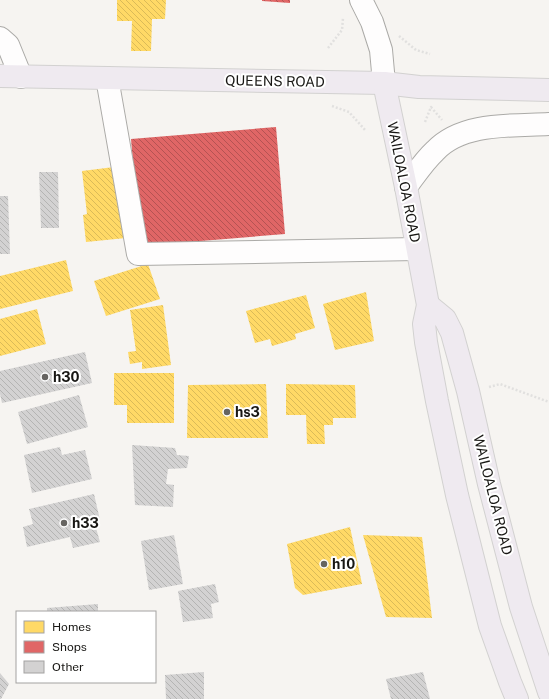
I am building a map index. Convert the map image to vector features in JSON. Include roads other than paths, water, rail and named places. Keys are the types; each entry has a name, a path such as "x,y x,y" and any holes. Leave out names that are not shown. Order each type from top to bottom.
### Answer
{"main road":[{"name":"QUEENS ROAD","path":"10,76 384,83 425,88 549,90"},
{"name":"WAILOALOA ROAD","path":"384,83 406,187 416,249 428,305 424,324 436,401 457,495 490,626 517,699"},
{"name":"WAILOALOA ROAD","path":"428,305 445,319 452,333 468,391 489,484 521,607 549,692"}],"street":[{"path":"361,0 372,22 381,50 384,83"},
{"path":"0,38 8,45 10,76"},
{"path":"107,78 138,254 416,249"},
{"path":"406,187 435,150 455,136 467,131 500,126 549,124"}],"place":[{"name":"h30","path":"45,377"},
{"name":"hs3","path":"227,412"},
{"name":"h33","path":"64,523"},
{"name":"h10","path":"324,564"}]}
